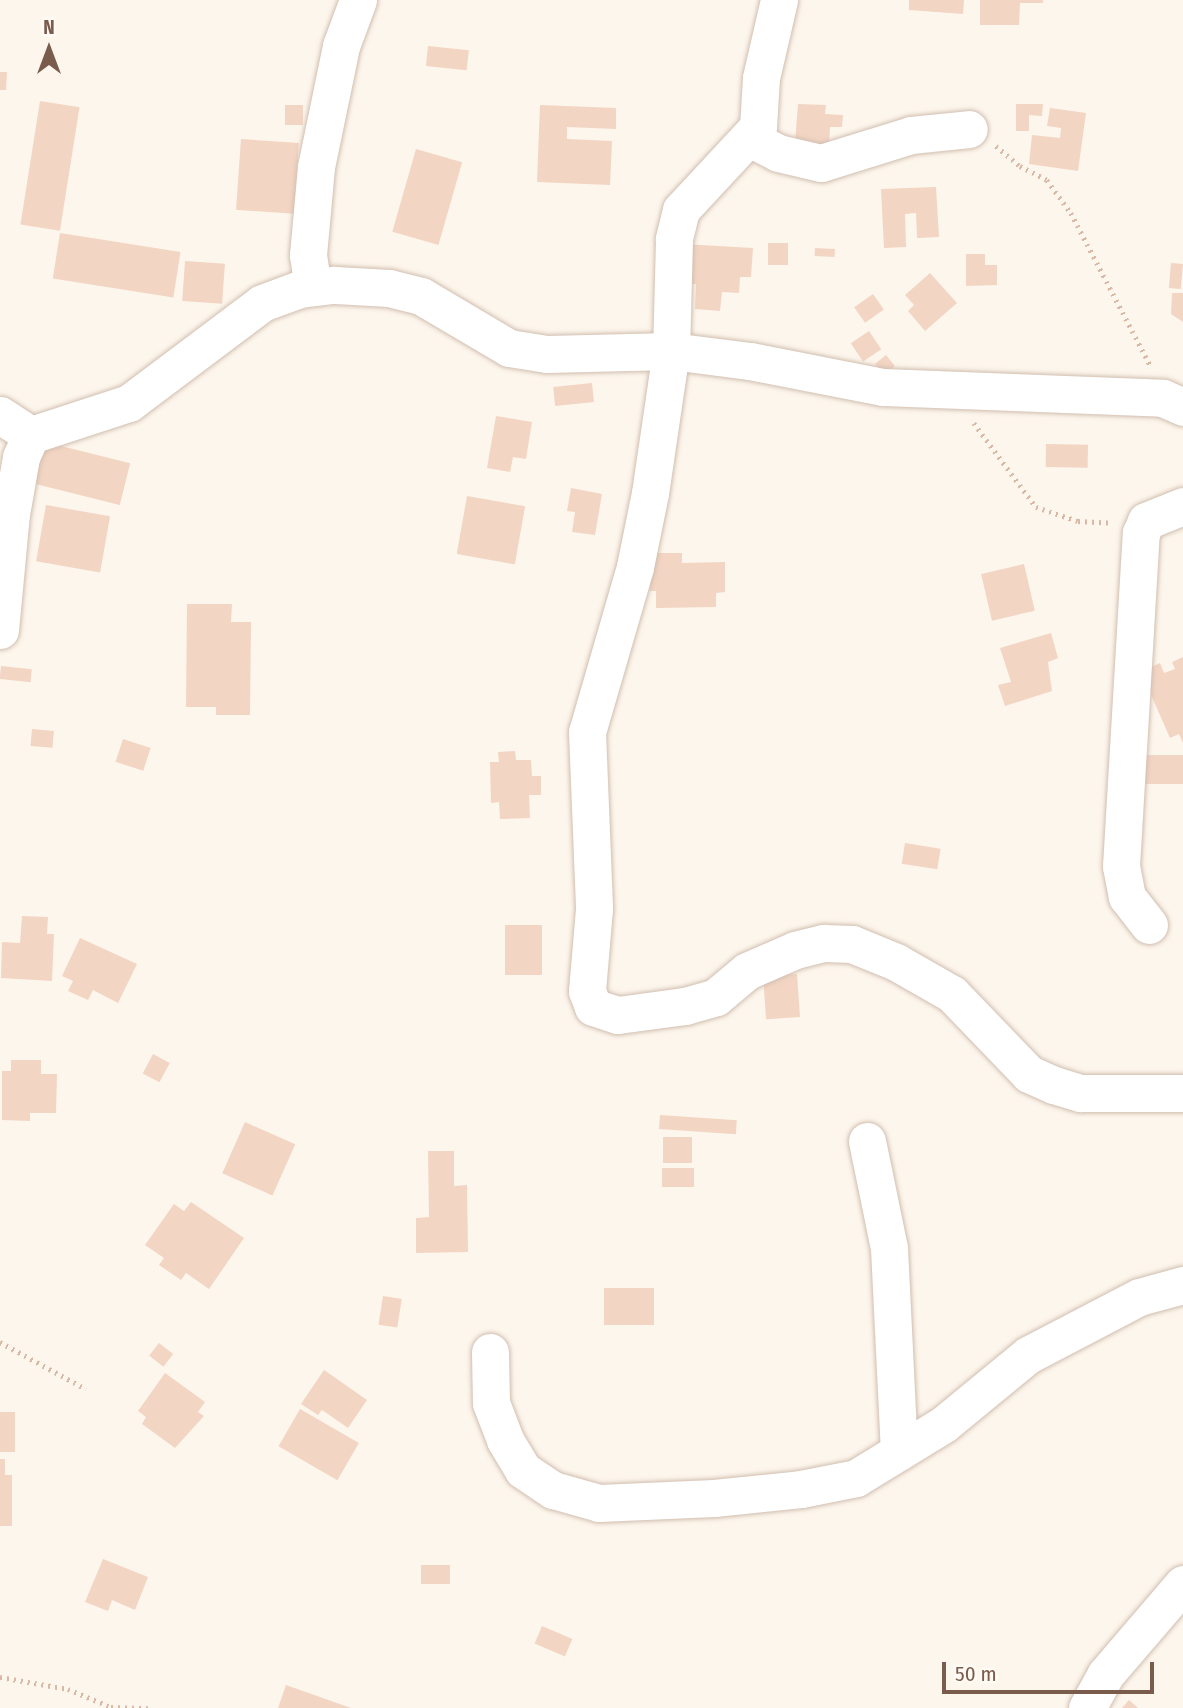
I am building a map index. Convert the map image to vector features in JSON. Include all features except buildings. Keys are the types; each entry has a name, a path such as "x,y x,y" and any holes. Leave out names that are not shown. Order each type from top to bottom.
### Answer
{"street":[{"path":"313,287 308,256 316,167 341,46 358,0"},
{"path":"779,0 761,78 758,127 751,139 681,211 674,239 671,351 635,567 587,732 594,909 587,991 593,1007 618,1015 685,1006 716,997 747,971 795,950 824,943 852,944 896,962 952,994 1029,1074 1081,1093 1183,1093"},
{"path":"751,139 778,153 821,163 911,135 969,129"},
{"path":"0,630 11,514 21,457 31,435 129,403 262,303 313,287 389,288 421,296 509,348 594,356 671,351 750,360 883,387 1173,403"},
{"path":"0,415 31,435"},
{"path":"1149,925 1127,897 1121,866 1141,533 1146,521 1183,506"},
{"path":"867,1141 890,1248 899,1452"},
{"path":"490,1352 491,1403 523,1470 553,1490 598,1503 801,1489 856,1478 944,1424 1028,1355 1139,1297 1183,1285"},
{"path":"1087,1708 1104,1675 1183,1584"}],"path":[{"path":"969,129 1020,166 1047,180 1101,264 1173,403"},
{"path":"954,393 1036,507 1078,521 1146,521"},
{"path":"0,1342 86,1389"},
{"path":"0,1677 68,1689 111,1707 148,1708"}]}
